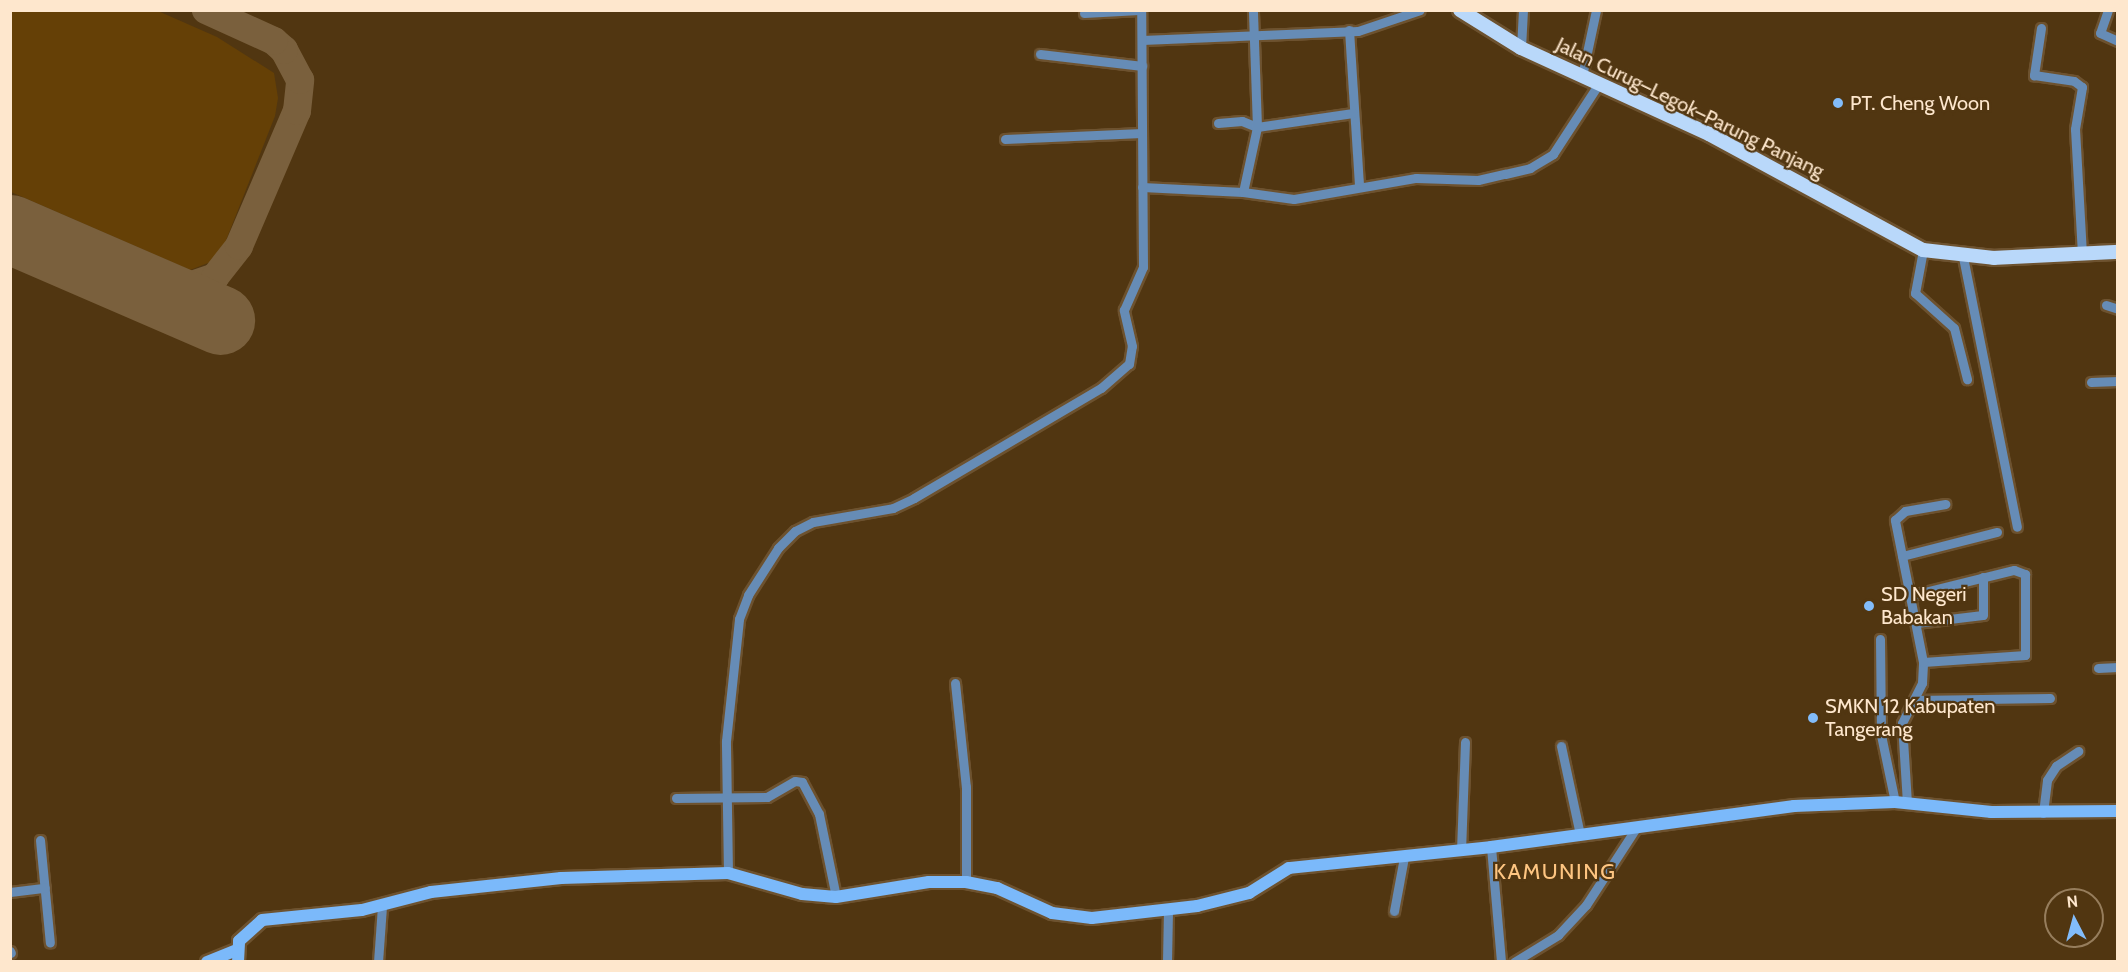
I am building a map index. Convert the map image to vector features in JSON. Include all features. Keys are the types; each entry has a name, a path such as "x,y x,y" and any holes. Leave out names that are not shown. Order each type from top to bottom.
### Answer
{"main road":[{"name":"Jalan Curug–Legok–Parung Panjang","path":"1460,10 1521,48 1709,134 1923,250 1963,257 2082,255 2118,252"}],"street":[{"path":"728,873 724,796 739,619 748,595 778,548 795,531 813,522 903,504 1101,388 1124,370 1132,355 1124,310 1143,267 1140,10 1084,13"},
{"path":"1243,192 1257,127 1253,10"},
{"path":"1142,40 1362,30 1420,10"},
{"path":"1521,48 1523,10"},
{"path":"1582,76 1596,10"},
{"path":"2108,10 2100,33 2118,41"},
{"path":"2041,28 2034,75 2074,81 2082,87 2075,129 2082,255"},
{"path":"1349,30 1359,186"},
{"path":"1040,54 1142,66"},
{"path":"1142,187 1243,192 1294,199 1416,178 1478,180 1530,168 1553,154 1564,142 1598,85"},
{"path":"1218,123 1242,121 1257,127 1353,113"},
{"path":"1005,139 1142,133"},
{"path":"1923,250 1915,293 1954,328 1967,379"},
{"path":"1963,257 1995,432 2018,527"},
{"path":"2106,305 2118,309"},
{"path":"2091,382 2118,381"},
{"path":"1901,802 1902,723 1922,683 1923,662 1912,595 1895,524 1897,516 1945,504"},
{"path":"1902,556 1997,532"},
{"path":"1912,595 1983,577 2024,572 2025,656 1923,662"},
{"path":"1916,623 1983,615 1983,577"},
{"path":"1880,639 1881,735 1901,802"},
{"path":"2098,668 2118,668"},
{"path":"955,683 966,787 966,882"},
{"path":"1914,700 2050,698"},
{"path":"1461,851 1465,742"},
{"path":"1561,746 1580,835"},
{"path":"2043,813 2047,780 2055,766 2078,752"},
{"path":"676,798 767,797 795,781 802,782 819,814 836,897"},
{"path":"207,962 237,956 244,933 262,921 382,906 431,892 561,878 728,873 802,894 836,897 920,883 966,882 997,888 1052,913 1078,918 1168,911 1249,893 1289,868 1461,851 1710,816 1836,802 1901,802 2043,813 2118,811"},
{"path":"1514,962 1558,935 1586,905 1636,828"},
{"path":"40,840 50,943"},
{"path":"1491,847 1501,962"},
{"path":"1394,911 1404,857"},
{"path":"10,892 45,888"},
{"path":"378,962 382,906"},
{"path":"1167,962 1168,911"}],"shaded area":[{"path":"11,10 158,11 217,37 274,73 278,98 275,116 223,248 213,261 190,270 11,192"}],"taxiway":[{"path":"122,277 159,287 186,287 215,277 239,246 297,111 300,80 284,50 274,41 206,10"}],"runway":[{"path":"10,229 220,320"}],"place":[{"name":"PT. Cheng Woon","path":"1838,103"},
{"name":"SD Negeri Babakan","path":"1869,606"},
{"name":"SMKN 12 Kabupaten Tangerang","path":"1813,718"}],"district":[{"name":"KAMUNING","path":"1555,872"}]}
